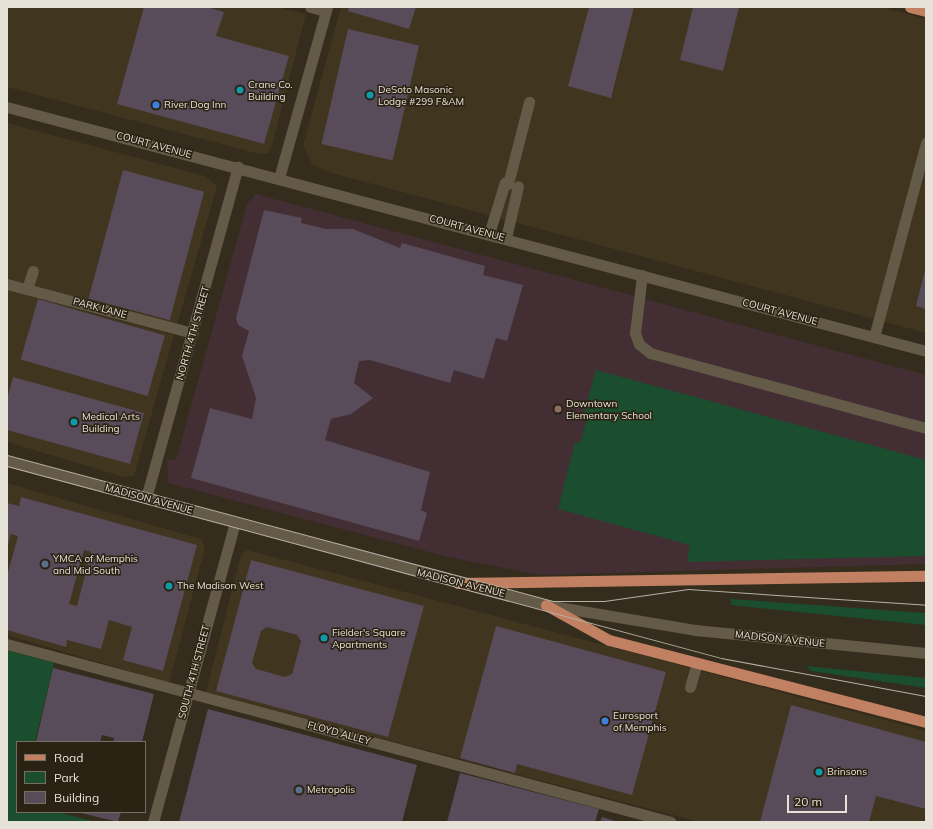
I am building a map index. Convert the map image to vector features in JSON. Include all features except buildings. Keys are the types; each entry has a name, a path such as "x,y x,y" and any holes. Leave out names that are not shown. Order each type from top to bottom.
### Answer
{"main road":[{"path":"910,7 926,11"},
{"path":"458,583 926,576"},
{"path":"546,605 609,640 926,722"}],"street":[{"path":"279,178 327,9 310,7"},
{"path":"506,238 510,184 529,102"},
{"name":"COURT AVENUE","path":"7,107 506,238 926,351"},
{"path":"874,337 926,143"},
{"name":"NORTH 4TH STREET","path":"146,498 238,167"},
{"path":"489,234 510,184"},
{"path":"27,289 33,271"},
{"path":"642,275 635,333 639,344 650,353 926,428"},
{"name":"PARK LANE","path":"7,284 193,333"},
{"name":"MADISON AVENUE","path":"7,461 458,583 546,605 695,630 926,653"},
{"name":"SOUTH 4TH STREET","path":"153,822 234,522"},
{"name":"FLOYD ALLEY","path":"7,644 188,694 670,822"},
{"path":"690,687 697,663"}],"shaded area":[{"path":"7,7 279,7 306,14 272,145 268,153 259,154 7,87"},
{"path":"341,7 881,7 926,19 926,333 328,172 312,164 303,145"},
{"path":"7,123 205,176 217,186 177,325 7,279"},
{"name":"Downtown Elementary School","path":"256,194 926,375 926,564 539,575 448,557 168,483 167,459 176,460 247,204"},
{"path":"7,290 174,335 134,476 124,477 7,442"},
{"path":"7,483 201,539 205,548 169,683 7,635"},
{"path":"247,550 926,731 926,822 699,822 206,692 241,555"}],"green space":[{"path":"596,370 926,460 926,556 687,562 690,545 558,509 575,442 580,443 587,419 583,417"},
{"path":"731,599 926,613 926,625 731,605"},
{"path":"7,650 54,663 35,741 16,741 16,813 61,813 97,822 7,822"},
{"path":"806,666 926,678 926,688 811,671"}],"tram line":[{"path":"7,455 553,601 604,601 688,589 926,605"},
{"path":"7,466 721,658 926,696"}],"place":[{"name":"Crane Co. Building","path":"240,90"},
{"name":"DeSoto Masonic Lodge #299 F&AM","path":"370,95"},
{"name":"River Dog Inn","path":"156,105"},
{"name":"Downtown Elementary School","path":"558,409"},
{"name":"Medical Arts Building","path":"74,422"},
{"name":"YMCA of Memphis and Mid South","path":"45,564"},
{"name":"The Madison West","path":"169,586"},
{"name":"Fielder's Square Apartments","path":"324,638"},
{"name":"Eurosport of Memphis","path":"605,721"},
{"name":"Brinsons","path":"819,772"},
{"name":"Metropolis","path":"299,790"}]}
